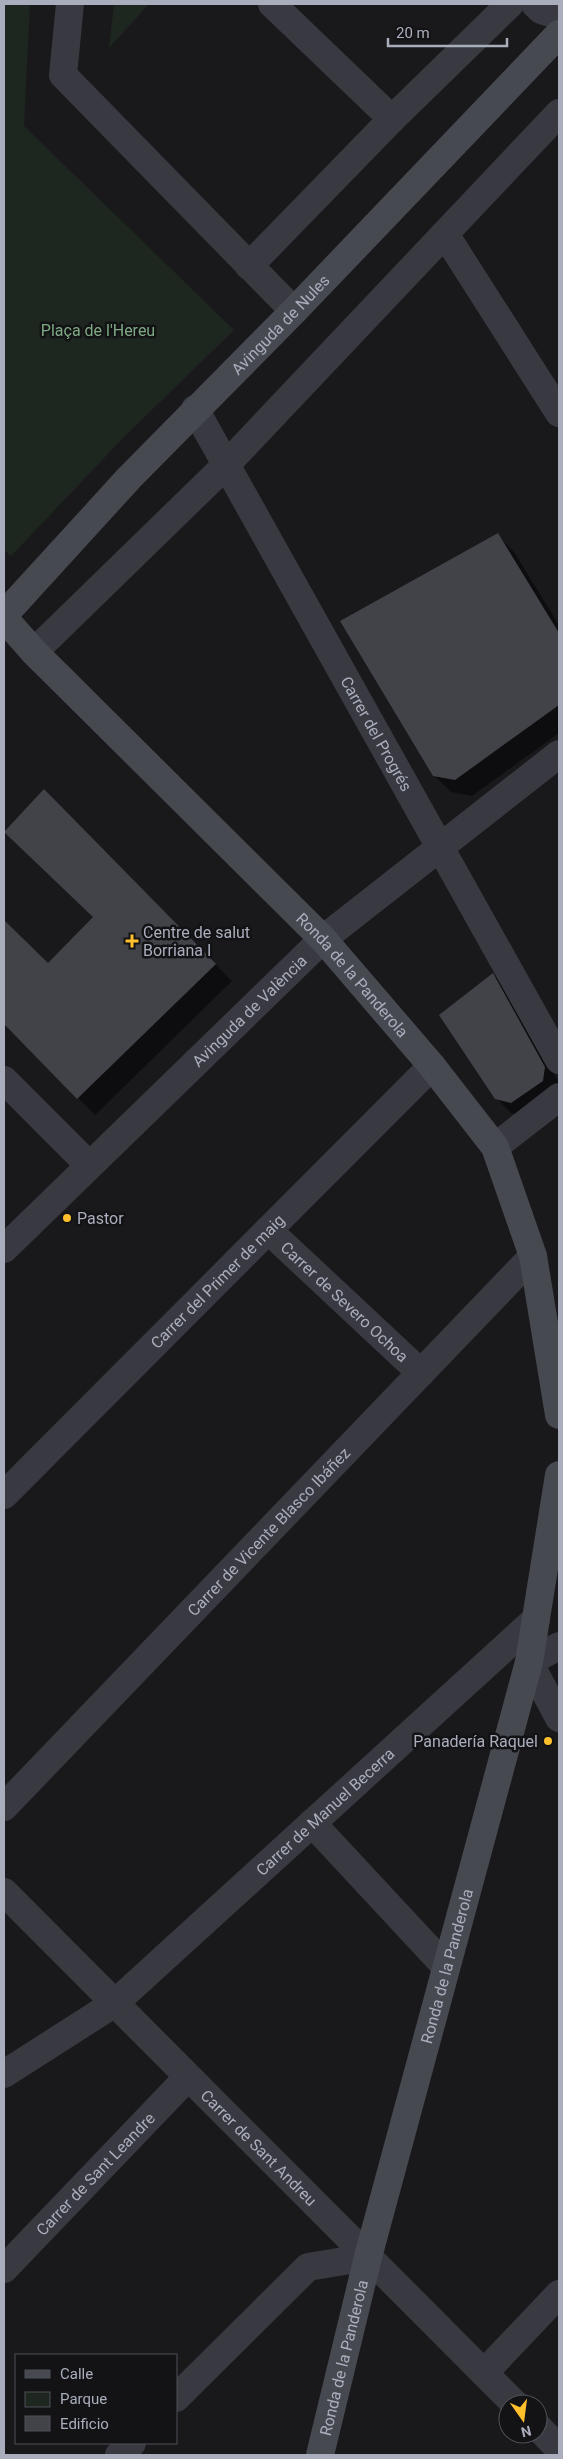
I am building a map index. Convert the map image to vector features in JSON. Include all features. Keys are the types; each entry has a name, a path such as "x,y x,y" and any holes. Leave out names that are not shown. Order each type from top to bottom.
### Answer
{"street":[{"path":"70,4 63,75 294,311"},
{"path":"272,4 392,119"},
{"path":"249,266 392,119 510,4"},
{"path":"535,4 541,10 559,16"},
{"name":"Avinguda de Nules","path":"4,616 195,409 294,311 559,34"},
{"path":"34,652 226,465 559,113"},
{"path":"445,234 559,413"},
{"name":"Carrer del Progrés","path":"195,409 559,1060"},
{"name":"Ronda de la Panderola","path":"4,616 34,652 323,939 432,1066 494,1147 533,1256 559,1415"},
{"name":"Avinguda de València","path":"4,1249 323,939 559,754"},
{"name":"Carrer del Primer de maig","path":"4,1495 432,1066"},
{"path":"4,1080 89,1165"},
{"path":"494,1147 559,1097"},
{"name":"Carrer de Severo Ochoa","path":"268,1230 421,1374"},
{"name":"Carrer de Vicente Blasco Ibáñez","path":"4,1807 533,1256"},
{"name":"Ronda de la Panderola","path":"320,2455 368,2257 529,1662 559,1475"},
{"name":"Carrer de Manuel Becerra","path":"4,2074 115,2004 536,1619"},
{"path":"559,1646 529,1662 559,1718"},
{"path":"312,1823 446,1966"},
{"name":"Carrer de Sant Andreu","path":"4,1892 505,2394"},
{"name":"Carrer de Sant Leandre","path":"4,2269 188,2076"},
{"path":"178,2396 308,2267 368,2257"},
{"path":"484,2373 559,2294"},
{"path":"548,2437 559,2449"},
{"path":"119,2455 131,2444"}],"green space":[{"name":"Plaça de l'Hereu","path":"4,4 30,4 24,126 234,330 123,438 11,556 4,550"},
{"path":"114,4 149,4 109,48"}],"building":[{"path":"498,533 559,633 559,705 455,780 433,776 340,621"},
{"name":"Centre de salut Borriana I","path":"44,789 216,964 77,1099 4,1024 4,920 48,963 93,917 4,832"},
{"path":"493,973 545,1067 543,1081 511,1103 495,1099 439,1015"}],"place":[{"name":"Centre de salut Borriana I","path":"132,941"},
{"name":"Pastor","path":"67,1218"},
{"name":"Panadería Raquel","path":"548,1741"}]}
